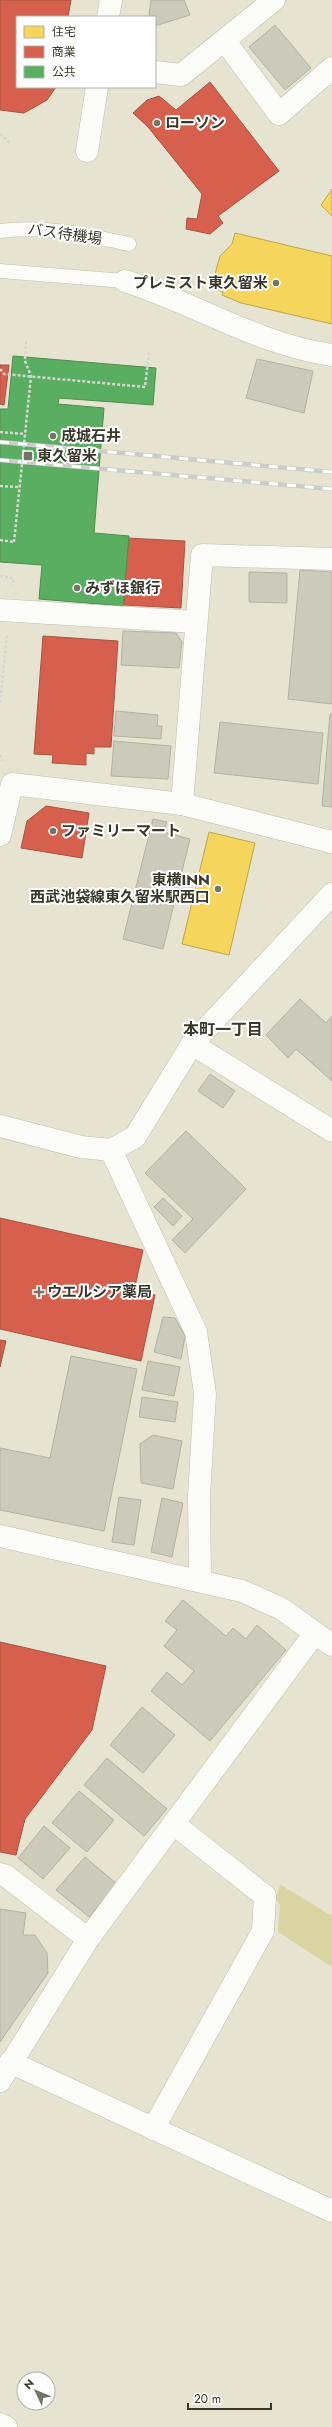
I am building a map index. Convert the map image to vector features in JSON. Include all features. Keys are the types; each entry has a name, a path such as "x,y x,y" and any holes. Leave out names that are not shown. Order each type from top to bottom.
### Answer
{"street":[{"path":"108,16 111,0"},
{"path":"156,72 181,75 274,0"},
{"path":"225,41 279,114 332,68"},
{"path":"87,151 97,88"},
{"path":"125,281 161,293 270,341 332,355"},
{"path":"182,804 202,555 332,558"},
{"path":"0,610 196,622"},
{"path":"0,835 12,784 182,804 332,842"},
{"path":"0,1126 81,1147 111,1150 135,1137 192,1044 332,894"},
{"path":"192,1044 332,1131"},
{"path":"111,1150 196,1332 204,1394 199,1496 200,1580"},
{"path":"0,1536 200,1580 242,1591 282,1609 324,1639 174,1824 88,1938 10,2062 0,2081"},
{"path":"153,2130 263,1931 264,1924 265,1896 174,1824"},
{"path":"0,1874 6,1876 88,1938"},
{"path":"10,2062 153,2130 332,2211"},
{"path":"0,2424 6,2427"}],"lane":[{"name":"バス待機場","path":"0,231 21,228 84,234 129,244"},
{"path":"0,271 125,281"}],"path":[{"path":"0,134 11,144"},
{"path":"0,540 14,542 31,376 25,361 26,341"},
{"path":"0,370 4,374 145,387 149,353"},
{"path":"0,432 25,434"},
{"path":"0,486 20,487"},
{"path":"0,703 8,630"}],"shaded area":[{"path":"281,1885 332,1916 332,1967 278,1932 280,1905 275,1898"}],"building: 住宅":[{"path":"332,189 332,216 321,205"},
{"name":"プレミスト東久留米","path":"235,233 332,256 332,324 241,303 222,295 223,292 218,290 221,275 215,274 220,256 232,244"},
{"path":"209,832 255,843 229,955 182,944"}],"building: 商業":[{"path":"0,0 71,0 68,16 16,16 16,88 55,88 47,100 24,113 0,110"},
{"path":"210,82 279,171 218,216 223,223 210,234 186,229 187,218 197,219 202,194 148,127 133,113 147,100 159,96 176,110"},
{"path":"0,365 9,365 4,405 0,404"},
{"path":"127,538 185,541 181,608 124,605"},
{"path":"43,636 118,641 111,747 94,747 94,754 86,753 86,765 52,763 53,755 34,754"},
{"path":"46,806 89,813 82,858 21,848 27,821"},
{"path":"0,1218 143,1250 134,1291 155,1295 141,1361 0,1329"},
{"path":"0,1340 6,1341 0,1367"},
{"path":"0,1642 106,1666 92,1730 25,1819 16,1855 0,1852"}],"building: 公共":[{"path":"13,356 156,368 153,405 59,398 58,404 104,408 94,533 129,536 123,606 39,599 42,565 0,562 0,409 8,409"}],"building: その他":[{"path":"151,0 184,0 190,15 156,26 156,16 150,16"},
{"path":"275,25 311,68 285,90 249,47"},
{"path":"257,359 313,371 304,413 246,398"},
{"path":"300,570 332,572 332,704 288,699"},
{"path":"249,572 287,573 287,603 249,602"},
{"path":"123,631 176,633 182,642 179,668 121,665"},
{"path":"116,711 158,715 157,726 162,726 161,739 114,736"},
{"path":"330,714 332,714 332,807 322,806"},
{"path":"220,722 323,733 318,784 214,773"},
{"path":"114,741 171,746 168,779 111,776"},
{"path":"153,819 167,822 164,832 190,839 163,949 123,939"},
{"path":"300,999 326,1023 332,1016 332,1081 296,1049 288,1058 266,1035"},
{"path":"210,1074 235,1091 223,1108 198,1091"},
{"path":"186,1131 246,1189 185,1253 172,1240 193,1219 145,1173"},
{"path":"163,1198 182,1216 173,1226 154,1207"},
{"path":"163,1317 175,1318 185,1336 181,1359 154,1352"},
{"path":"71,1356 137,1369 104,1531 0,1510 0,1448 50,1458"},
{"path":"148,1361 180,1367 174,1396 142,1390"},
{"path":"142,1397 178,1402 175,1422 139,1417"},
{"path":"153,1435 182,1441 173,1489 141,1483 140,1444"},
{"path":"119,1497 141,1500 134,1545 112,1542"},
{"path":"162,1498 183,1503 172,1557 151,1552"},
{"path":"183,1600 226,1636 233,1628 246,1639 257,1625 286,1650 210,1741 151,1691 167,1672 182,1685 194,1671 164,1646 177,1630 165,1621"},
{"path":"142,1707 175,1735 143,1773 110,1745"},
{"path":"107,1758 167,1809 144,1836 84,1785"},
{"path":"79,1791 114,1820 87,1852 52,1823"},
{"path":"44,1826 70,1848 43,1879 18,1858"},
{"path":"85,1857 117,1884 89,1917 56,1890"},
{"path":"0,1909 26,1913 23,1935 35,1935 47,1953 48,1973 0,2042"}],"railway":[{"path":"0,442 332,472"},
{"path":"0,460 332,489"}],"place":[{"name":"ローソン","path":"157,123"},
{"name":"プレミスト東久留米","path":"276,283"},
{"name":"成城石井","path":"53,436"},
{"name":"東久留米","path":"28,456"},
{"name":"みずほ銀行","path":"77,588"},
{"name":"ファミリーマート","path":"53,831"},
{"name":"東横INN 西武池袋線東久留米駅西口","path":"218,889"},
{"name":"ウエルシア薬局","path":"39,1292"}],"district":[{"name":"本町一丁目","path":"223,1029"}]}
